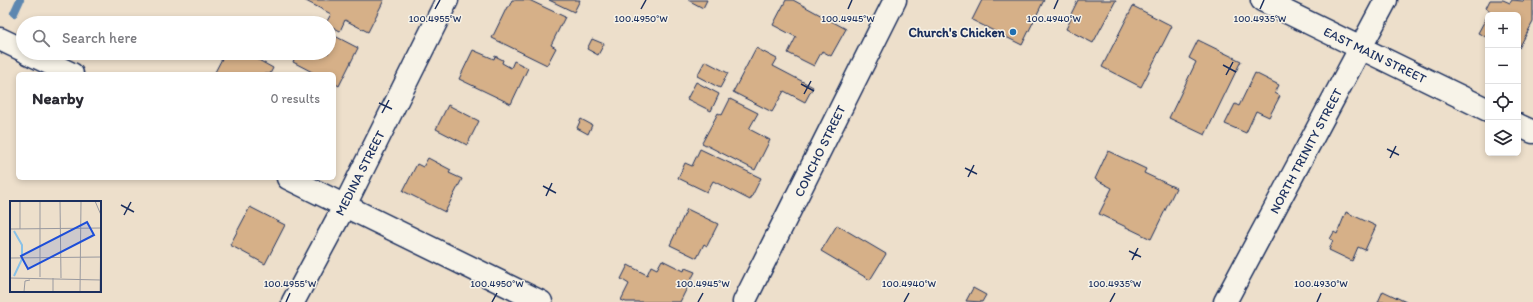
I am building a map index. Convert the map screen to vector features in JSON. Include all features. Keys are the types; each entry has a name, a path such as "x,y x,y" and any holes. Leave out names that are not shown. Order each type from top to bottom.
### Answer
{"street":[{"name":"MEDINA STREET","path":"293,302 345,205 447,0"},
{"name":"CONCHO STREET","path":"744,302 895,0"},
{"name":"EAST MAIN STREET","path":"1262,0 1485,109"},
{"name":"NORTH TRINITY STREET","path":"1225,302 1386,0"},
{"path":"0,39 16,47"},
{"path":"43,60 68,72"},
{"path":"1521,126 1533,132"},
{"path":"292,180 541,302"}],"building":[{"path":"304,0 384,0 368,32 345,20 340,31 336,29 336,16 330,16 331,14"},
{"path":"512,0 529,0 565,17 551,45 556,48 547,65 492,38"},
{"path":"549,0 580,0 574,12"},
{"path":"688,0 707,0 703,8"},
{"path":"786,0 793,0 846,29 831,56 822,51 814,66 788,53 796,37 773,25"},
{"name":"Church's Chicken","path":"982,0 1044,0 1022,45 972,20"},
{"path":"1078,0 1116,0 1093,43 1066,29"},
{"path":"1490,0 1503,0 1510,3 1512,0 1533,0 1533,22 1521,44 1521,12 1489,12 1486,8"},
{"path":"1133,6 1172,26 1141,87 1102,67"},
{"path":"1485,20 1485,36 1478,33"},
{"path":"336,37 358,48 339,86 336,84 336,72 312,72 293,62 294,60 336,60"},
{"path":"592,39 604,44 598,55 587,49"},
{"path":"1198,40 1241,61 1205,135 1169,118 1196,62 1189,58"},
{"path":"756,48 777,59 773,66 813,87 805,102 784,91 772,112 733,92"},
{"path":"473,50 494,59 495,56 503,60 502,63 511,68 514,61 528,68 511,104 459,79"},
{"path":"221,60 259,60 273,68 271,72 215,72"},
{"path":"705,61 728,73 720,88 697,76"},
{"path":"1255,73 1279,85 1275,93 1280,96 1269,117 1256,111 1246,133 1225,124 1235,104 1239,106"},
{"path":"696,82 719,94 711,111 687,99"},
{"path":"730,99 758,113 749,129 770,140 755,170 702,143 718,113 722,115"},
{"path":"448,105 479,121 467,145 436,129"},
{"path":"581,119 592,125 588,134 577,128"},
{"path":"700,149 761,178 750,200 713,181 707,192 678,178 685,163 692,166"},
{"path":"1108,151 1146,169 1144,173 1176,188 1151,239 1099,214 1112,188 1095,179"},
{"path":"428,158 451,170 449,173 462,179 445,212 403,191 417,164 423,167"},
{"path":"250,207 285,225 265,264 230,245"},
{"path":"687,209 718,224 707,246 704,244 697,258 670,245"},
{"path":"1346,212 1376,226 1365,250 1358,247 1352,261 1329,250 1333,240 1330,239 1334,232 1337,234"},
{"path":"837,225 886,254 870,280 821,251"},
{"path":"662,260 684,271 685,268 695,272 680,302 626,302 621,300 629,284 621,279 628,265 647,275 651,266 657,269"},
{"path":"973,288 986,295 982,302 966,301"},
{"path":"1383,291 1406,302 1378,302"}],"waterway":[{"path":"14,13 20,0"}],"place":[{"name":"Church's Chicken","path":"1013,32"}]}
